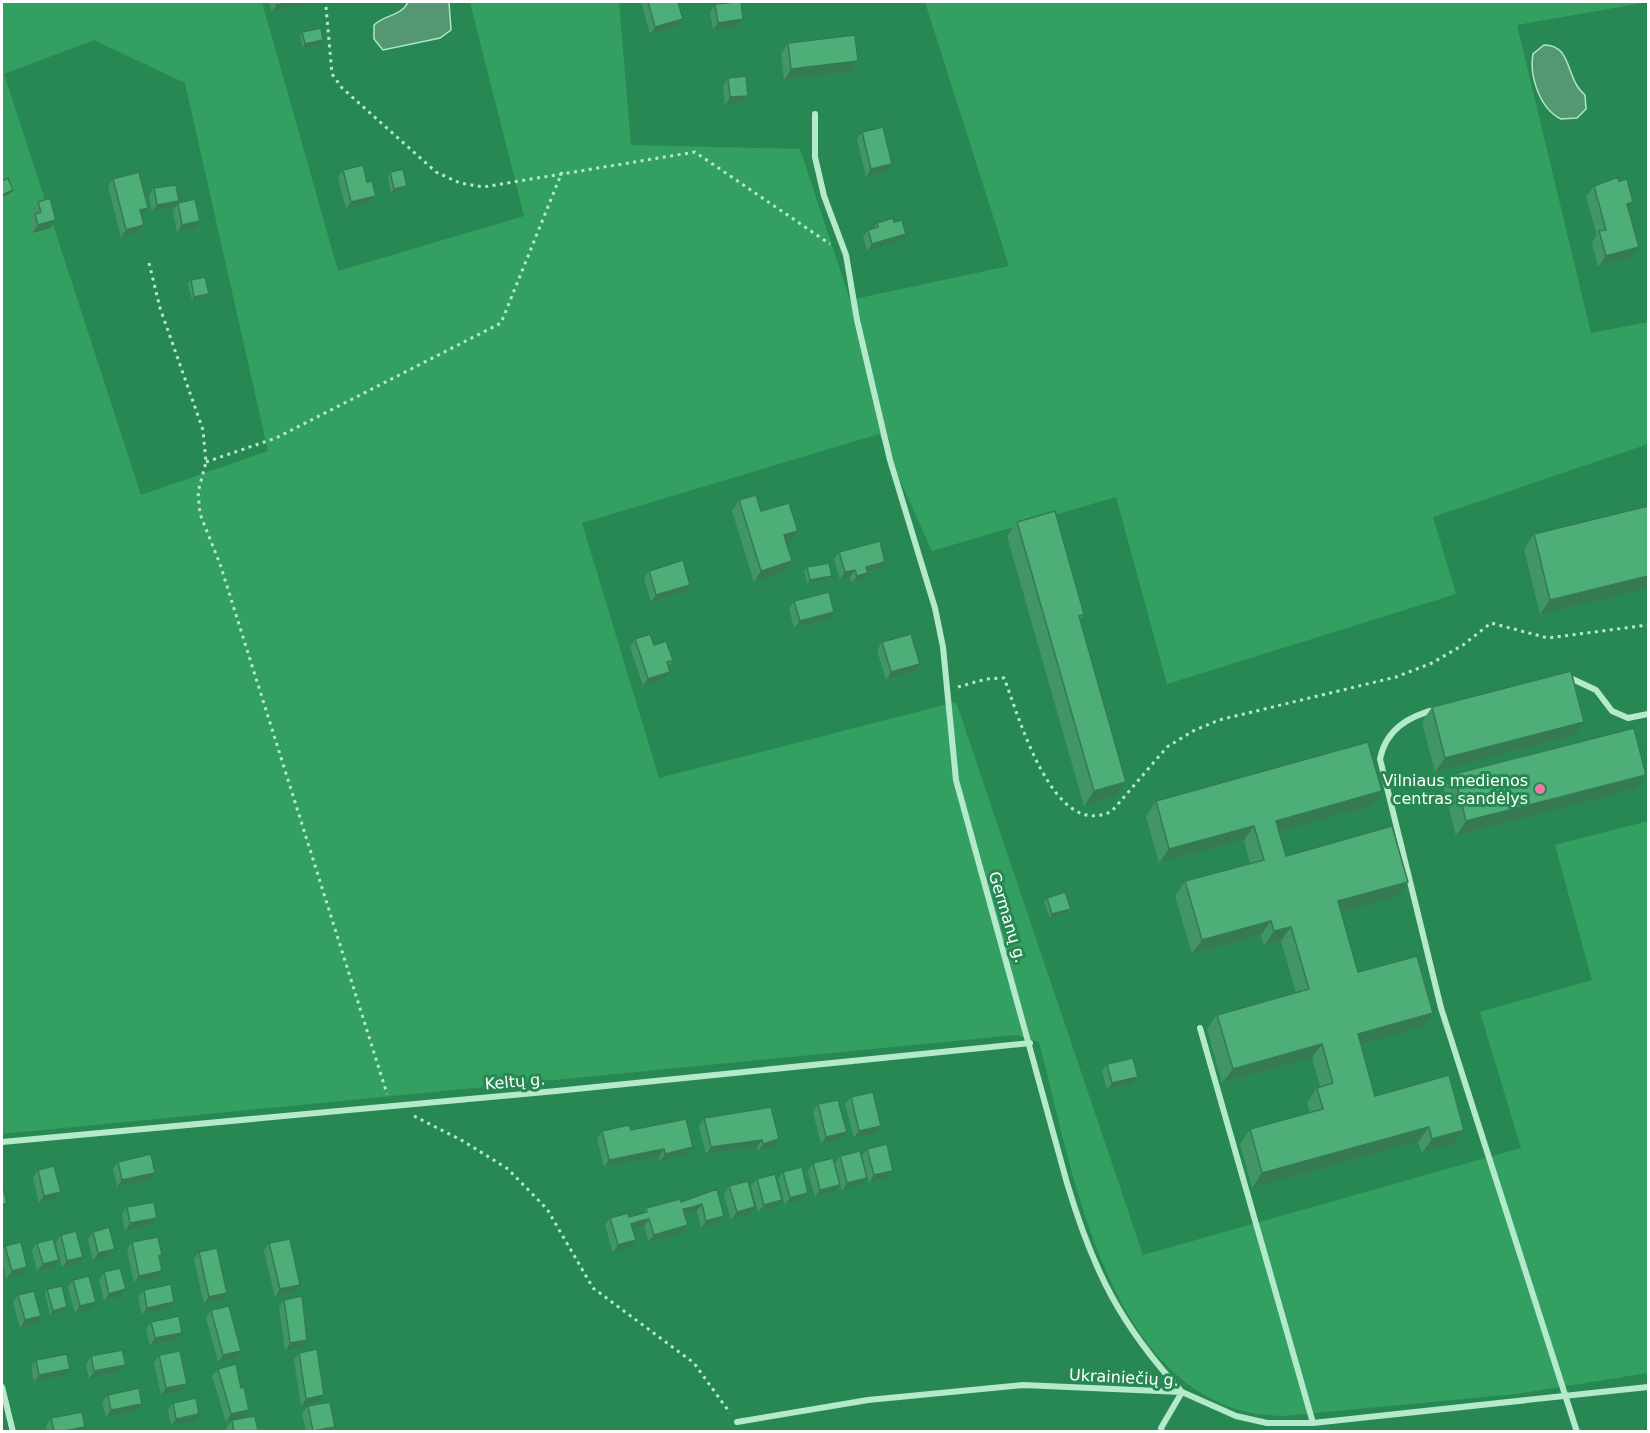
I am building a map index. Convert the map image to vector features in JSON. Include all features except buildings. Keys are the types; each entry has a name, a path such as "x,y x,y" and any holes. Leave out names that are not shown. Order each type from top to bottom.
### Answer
{"street":[{"name":"Germanų g.","path":"815,114 815,157 824,196 846,255 880,422 899,494 935,608 944,647 950,740 956,780 1067,1183 1092,1259 1107,1292 1130,1330 1182,1392"},
{"path":"1562,675 1596,690 1612,711 1628,718 1648,714"},
{"path":"1447,706 1413,715 1391,734 1380,759 1442,1008 1577,1431"},
{"path":"1200,1028 1313,1423"},
{"name":"Keltų g.","path":"2,1142 556,1091 1030,1043"},
{"name":"Ukrainiečių g.","path":"736,1422 868,1400 1023,1385 1182,1392 1246,1418 1267,1423 1313,1423 1648,1387"},
{"path":"2,1387 13,1431"},
{"path":"1162,1431 1161,1428 1182,1392"}],"path":[{"path":"326,7 332,74 342,88 436,172 460,183 483,187 562,172 695,152 846,255"},
{"path":"206,462 276,438 501,323 562,172"},
{"path":"149,262 160,308 203,430 206,462 198,492 200,514 220,564 391,1105"},
{"path":"948,690 986,680 1004,678 1039,766 1053,791 1066,804 1081,813 1101,817 1119,803 1167,747 1192,730 1220,720 1396,677 1443,657 1491,623 1548,638 1648,625"},
{"path":"411,1115 464,1141 508,1169 547,1209 593,1288 694,1363 736,1422"}],"shaded area":[{"path":"2,2 262,2 338,271 524,216 470,2 619,2 631,145 800,149 850,300 1009,266 925,2 1648,2 1517,25 1591,333 1648,322 1648,444 1433,517 1456,594 1167,684 1116,497 932,551 879,434 582,523 659,778 956,702 1143,1255 1521,1148 1480,1012 1592,980 1555,845 1648,821 1648,1373 1516,1394 1283,1416 1247,1412 1198,1391 1158,1356 1126,1311 1101,1259 1081,1203 1039,1042 1016,1035 2,1134","holes":["94,40 185,83 268,451 141,495 4,74"]},
{"path":"408,2 449,2 451,30 440,38 383,50 374,39 374,25 397,13"},
{"path":"1544,45 1553,46 1560,51 1574,80 1585,95 1586,109 1577,118 1561,119 1547,108 1542,100 1535,82 1532,63 1533,54"}],"place":[{"name":"Vilniaus medienos centras sandėlys","path":"1540,789"}]}
